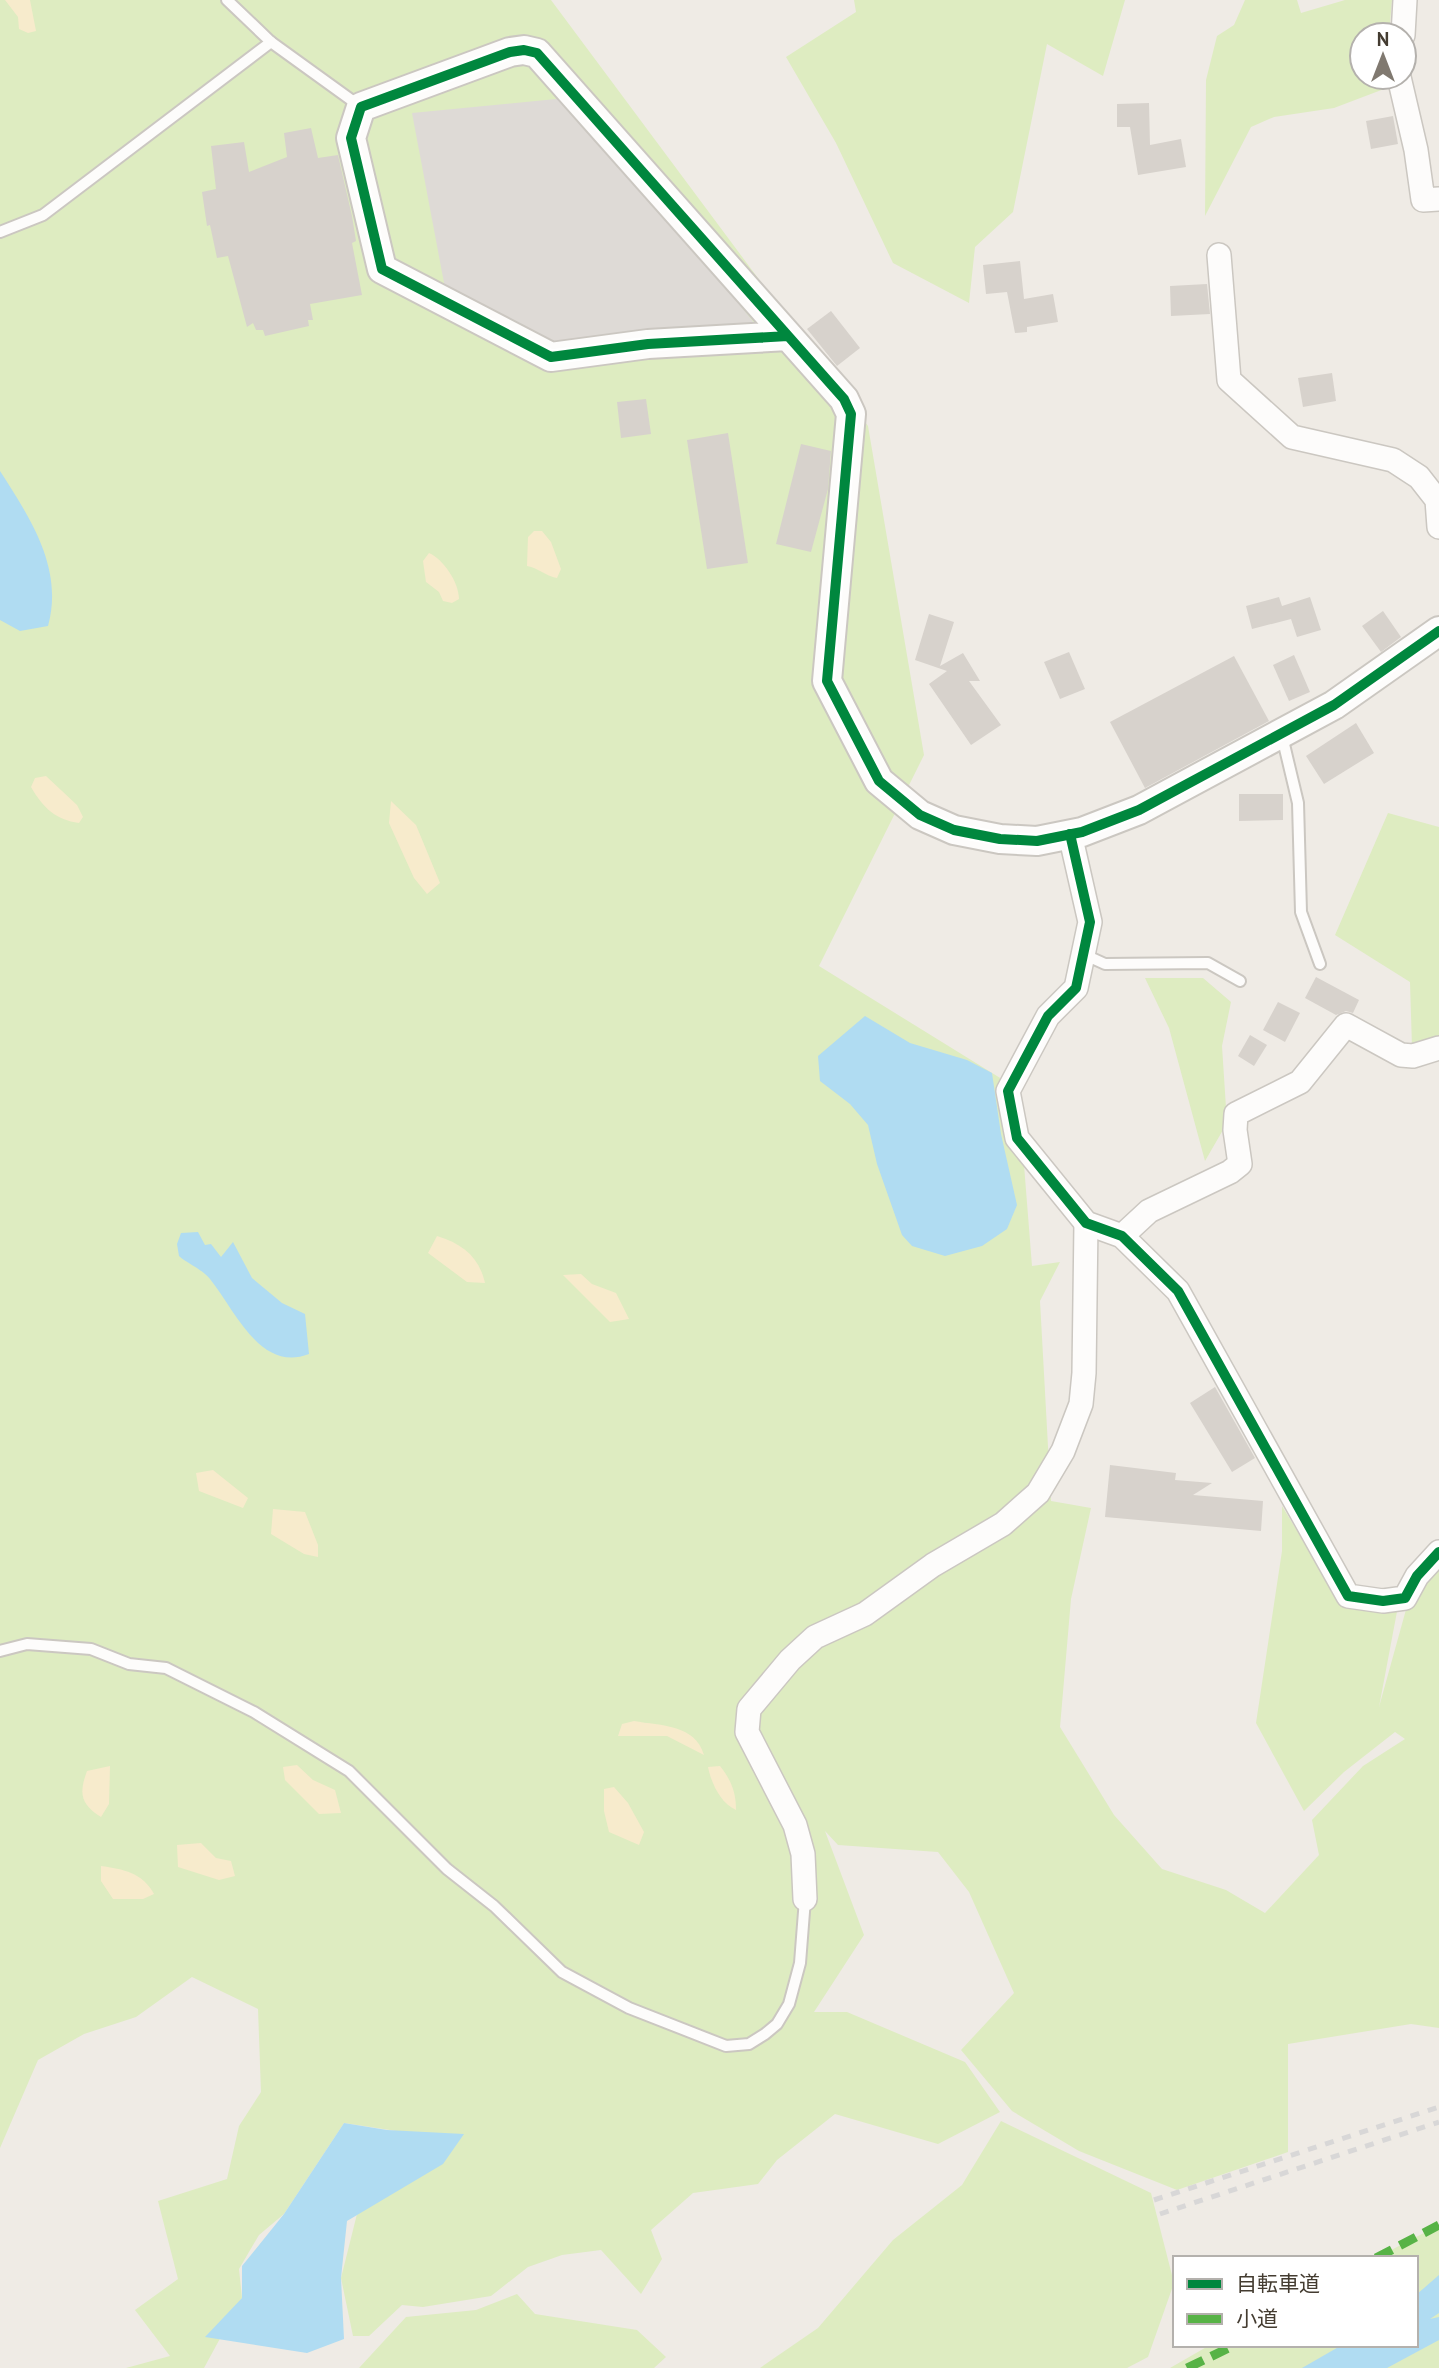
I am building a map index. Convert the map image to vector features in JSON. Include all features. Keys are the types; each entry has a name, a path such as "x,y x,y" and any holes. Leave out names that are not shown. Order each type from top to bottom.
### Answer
{"street":[{"path":"1404,21 1405,0"},
{"path":"788,336 649,344 551,357 382,269 351,138 361,107 510,52 524,50 537,53 844,399 851,414 827,681 879,781 920,815 954,830 1000,839 1037,841 1070,834 1139,810 1334,705 1439,631"},
{"path":"1402,91 1416,150 1423,200 1439,200"},
{"path":"1219,254 1229,380 1292,437 1393,460 1419,477 1437,500 1439,527"},
{"path":"1070,834 1090,922 1076,988 1048,1016 1008,1091 1017,1138 1086,1223 1122,1236 1178,1291 1348,1596 1383,1601 1405,1598 1417,1576 1439,1552"},
{"path":"1122,1236 1149,1211 1230,1172 1240,1164 1234,1130 1236,1114 1300,1082 1346,1025 1401,1055 1413,1056 1439,1048"},
{"path":"805,1899 803,1854 795,1825 747,1732 749,1709 790,1660 815,1637 865,1614 933,1565 1003,1524 1038,1493 1063,1451 1081,1404 1084,1373 1086,1223"}],"lane":[{"path":"227,0 271,42 361,107"},
{"path":"0,232 43,215 271,42"},
{"path":"1282,733 1298,803 1301,912 1320,964"},
{"path":"1083,954 1105,964 1208,963 1240,981"},
{"path":"0,1651 27,1644 91,1650 129,1664 166,1668 231,1700 349,1770 447,1870 494,1906 562,1972 629,2008 726,2046 749,2044 765,2034 776,2024 789,2004 800,1963 805,1899"}],"green space":[{"path":"0,0 551,0 868,426 924,755 819,966 1018,1089 1032,1266 1060,1262 1040,1301 1051,1501 1091,1508 1071,1599 1060,1727 1114,1815 1162,1869 1226,1890 1265,1913 1319,1855 1312,1820 1363,1766 1405,1739 1395,1732 1344,1772 1304,1811 1256,1723 1282,1551 1282,1506 1330,1585 1399,1601 1379,1707 1407,1606 1439,1562 1439,2028 1411,2024 1288,2044 1288,2152 1177,2190 1079,2151 1012,2111 961,2050 1014,1993 969,1892 938,1852 838,1845 825,1831 864,1935 814,2012 847,2012 965,2062 1000,2112 938,2144 835,2114 777,2160 758,2184 693,2193 651,2230 662,2259 641,2294 601,2250 562,2255 528,2267 491,2296 423,2307 402,2305 369,2336 353,2336 341,2278 357,2214 389,2194 403,2132 344,2123 284,2214 259,2235 239,2269 242,2298 204,2368 126,2368 170,2356 135,2310 178,2279 158,2201 227,2179 239,2126 261,2092 258,2009 192,1977 136,2017 84,2034 38,2060 0,2148"},
{"path":"854,0 1125,0 1103,76 1047,44 1013,212 975,247 969,303 893,263 836,143 786,57 856,12"},
{"path":"1245,0 1297,0 1301,13 1345,0 1392,0 1390,21 1348,21 1348,91 1379,91 1334,108 1274,117 1251,127 1205,216 1206,80 1217,36 1234,25"},
{"path":"1388,813 1439,827 1439,1039 1412,1047 1410,982 1335,935"},
{"path":"1145,978 1203,978 1231,1002 1222,1046 1227,1123 1205,1161 1169,1028"},
{"path":"1001,2121 1151,2193 1173,2286 1148,2357 1127,2368 760,2368 818,2328 893,2240 962,2185"},
{"path":"1439,2225 1439,2368 1170,2368 1207,2347 1418,2347 1418,2256 1380,2256"},
{"path":"517,2294 535,2314 637,2330 666,2357 654,2368 359,2368 406,2317 476,2310"}],"sand":[{"path":"5,0 30,0 36,31 28,33 19,29 18,17"},
{"path":"534,531 542,531 551,542 561,569 557,578 527,566 528,537"},
{"path":"429,553 440,560 453,579 459,599 452,603 443,601 439,592 426,582 423,561"},
{"path":"46,776 77,805 83,817 79,823 63,819 45,807 31,787 35,778"},
{"path":"391,801 416,825 440,883 427,894 414,878 389,823"},
{"path":"437,1236 455,1243 468,1253 479,1266 485,1283 467,1282 428,1253"},
{"path":"581,1274 592,1284 616,1293 629,1319 610,1322 563,1275"},
{"path":"213,1470 248,1498 243,1508 199,1491 196,1473"},
{"path":"273,1509 305,1512 318,1545 318,1557 304,1554 271,1534"},
{"path":"634,1721 685,1732 700,1745 704,1755 667,1736 618,1736 622,1724"},
{"path":"297,1765 313,1780 335,1790 341,1813 319,1814 285,1780 283,1767"},
{"path":"110,1766 109,1804 101,1817 85,1803 83,1786 87,1771"},
{"path":"720,1766 732,1786 736,1810 721,1797 711,1779 708,1767"},
{"path":"614,1787 628,1803 644,1832 639,1845 609,1832 604,1811 604,1789"},
{"path":"201,1843 216,1858 231,1861 235,1876 219,1880 178,1867 177,1845"},
{"path":"101,1866 138,1877 154,1894 143,1899 113,1899 101,1881"}],"shaded area":[{"path":"576,97 755,324 551,357 448,304 412,113"}],"water":[{"path":"0,471 33,525 48,564 52,605 48,626 20,631 0,620"},
{"path":"865,1016 910,1043 967,1060 992,1073 1001,1134 1017,1205 1007,1229 982,1246 945,1256 912,1246 902,1235 877,1164 868,1125 850,1104 820,1081 818,1056"},
{"path":"198,1232 205,1245 211,1244 221,1257 233,1242 252,1278 282,1303 305,1314 309,1354 292,1358 276,1355 250,1335 210,1279 179,1256 177,1244 181,1233"},
{"path":"344,2123 387,2130 464,2134 443,2164 347,2221 341,2278 344,2339 307,2353 205,2337 242,2298 242,2266 284,2214"},
{"path":"1439,2275 1439,2313 1430,2319 1439,2317 1439,2340 1387,2368 1302,2368 1339,2347 1418,2347 1418,2293"}],"building":[{"path":"1149,103 1150,145 1181,139 1186,167 1138,175 1130,127 1117,127 1117,104"},
{"path":"1393,116 1398,144 1371,149 1366,121"},
{"path":"311,128 318,158 338,155 352,216 356,241 352,243 362,295 310,304 313,320 308,320 309,326 265,336 263,330 256,330 253,323 247,327 228,256 217,258 210,225 207,226 202,192 216,189 211,146 244,142 249,172 287,157 284,133"},
{"path":"1020,261 1024,299 1053,294 1058,322 1027,327 1027,332 1015,333 1007,292 986,294 983,265"},
{"path":"1207,284 1210,314 1171,316 1170,286"},
{"path":"831,311 860,348 837,366 807,329"},
{"path":"1332,373 1336,401 1303,407 1298,378"},
{"path":"646,399 651,434 621,438 617,402"},
{"path":"728,433 748,563 707,569 687,440"},
{"path":"801,444 831,451 828,489 811,552 776,544"},
{"path":"1279,597 1282,606 1310,597 1321,630 1297,637 1291,619 1252,629 1246,606"},
{"path":"1383,611 1401,637 1381,652 1362,626"},
{"path":"929,614 954,622 940,666 963,653 980,681 969,681 1001,725 971,745 929,684 947,671 915,660"},
{"path":"1069,652 1085,689 1060,699 1044,662"},
{"path":"1294,655 1310,692 1289,701 1273,665"},
{"path":"1234,656 1269,721 1145,788 1110,722"},
{"path":"1356,723 1374,753 1324,784 1306,756"},
{"path":"1239,794 1283,794 1283,820 1239,821"},
{"path":"1316,977 1359,1000 1353,1013 1346,1011 1336,1015 1305,998"},
{"path":"1278,1002 1300,1013 1285,1042 1263,1030"},
{"path":"1250,1035 1267,1045 1254,1066 1238,1056"},
{"path":"1215,1387 1255,1458 1232,1472 1190,1403"},
{"path":"1110,1465 1176,1473 1175,1480 1212,1483 1193,1495 1263,1501 1261,1531 1105,1517"}],"railway":[{"path":"1154,2200 1439,2107"},
{"path":"1160,2214 1439,2122"}],"marked path":[{"path":"1380,2256 1439,2225"},
{"path":"1187,2368 1231,2347"}],"cycle path":[{"path":"788,336 648,344 551,357 382,269 351,138 361,107 510,52 524,50 537,53 844,399 851,414 827,681 879,781 920,815 954,830 1000,839 1037,841 1082,832 1139,810 1334,705 1439,631"},
{"path":"1070,834 1090,922 1076,988 1048,1016 1008,1091 1017,1138 1086,1223 1122,1236 1178,1291 1348,1596 1383,1601 1405,1598 1417,1576 1439,1552"}]}
